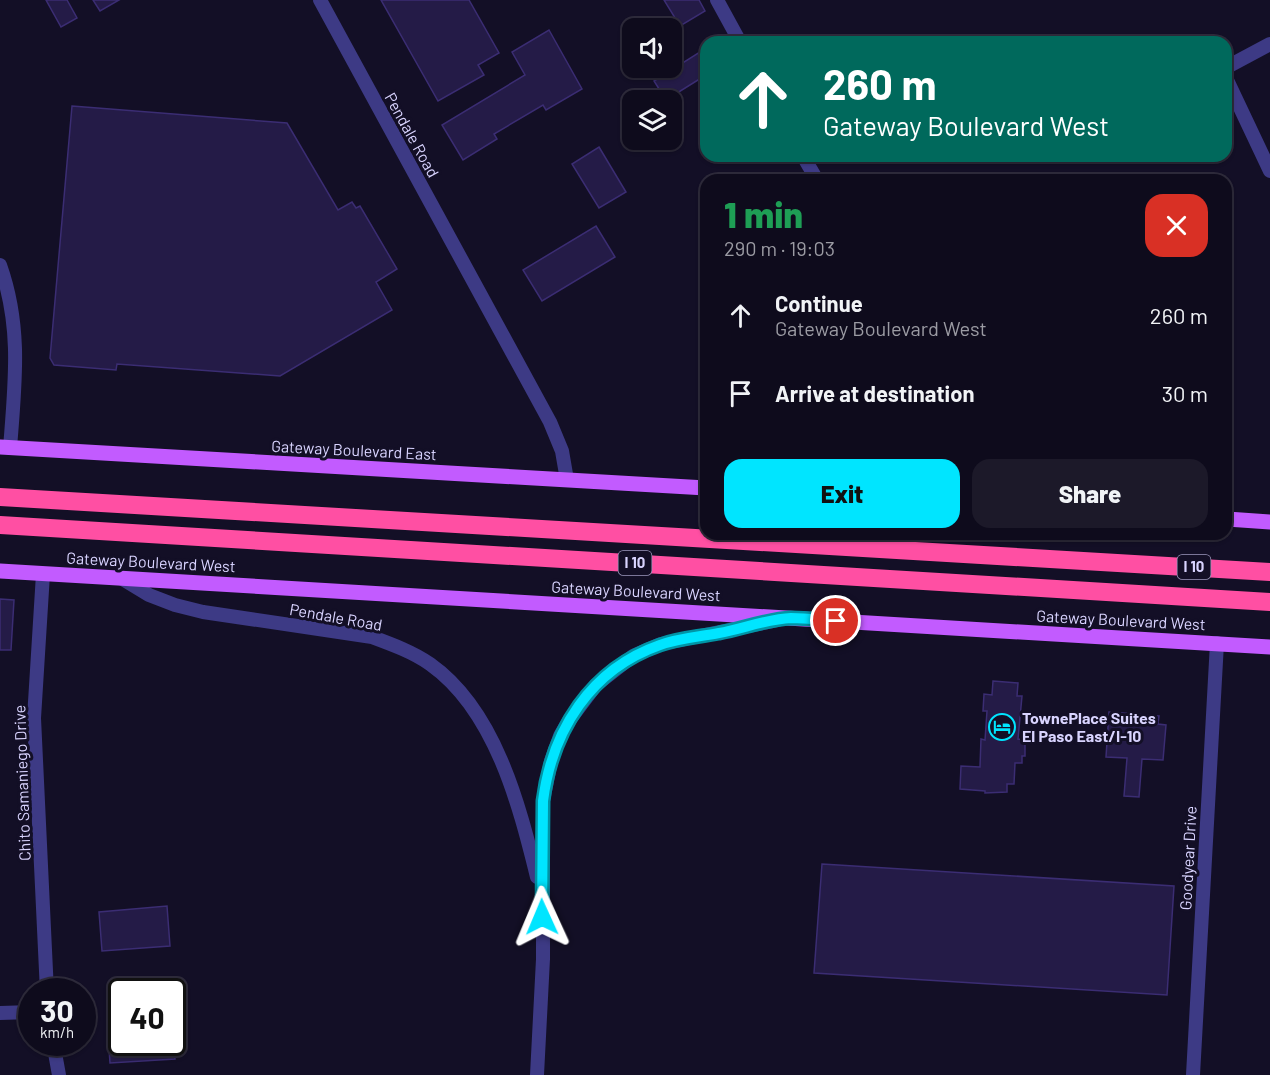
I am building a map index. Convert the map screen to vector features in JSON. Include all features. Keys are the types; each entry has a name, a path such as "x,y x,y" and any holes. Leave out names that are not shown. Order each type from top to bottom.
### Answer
{"highway":[{"name":"I 10","path":"0,497 700,538"},
{"name":"I 10","path":"0,525 1270,602"},
{"name":"I 10","path":"728,540 1270,572"}],"main road":[{"name":"Gateway Boulevard East","path":"5,447 700,488"},
{"path":"1232,519 1270,522"},
{"name":"Gateway Boulevard West","path":"0,571 1270,647"}],"street":[{"name":"Pendale Road","path":"320,0 550,422 562,451 567,480"},
{"path":"717,0 737,36"},
{"path":"1232,64 1270,44"},
{"path":"1232,91 1270,171"},
{"path":"0,265 8,292 16,345 5,447"},
{"name":"Chito Samaniego Drive","path":"43,574 34,718 46,978"},
{"name":"Pendale Road","path":"121,578 148,595 175,605 227,617 372,637 429,664 463,695 494,744 520,811 542,896"},
{"name":"Pendale Road","path":"537,1075 543,959 543,801 548,771 560,736 596,685 633,656 661,644 789,618"},
{"name":"Goodyear Drive","path":"1193,1075 1217,643"},
{"path":"0,1013 18,1012"},
{"path":"56,1056 59,1075"}],"building":[{"path":"46,0 67,0 77,18 61,27"},
{"path":"93,0 119,0 100,11"},
{"path":"381,0 469,0 499,53 478,65 484,75 438,101"},
{"path":"664,0 699,0 705,11 682,25 682,18 675,18"},
{"path":"549,30 582,89 546,110 543,105 494,134 497,139 463,160 442,125 525,75 512,52"},
{"path":"700,52 700,79 682,90 660,90 654,81 659,78 682,78 682,63"},
{"path":"72,106 287,123 338,210 352,202 356,208 360,206 397,269 376,282 392,310 280,376 117,364 116,370 54,365 50,358"},
{"path":"599,147 626,192 599,208 572,164"},
{"path":"596,226 615,257 542,301 523,270"},
{"path":"0,599 14,600 11,650 0,650"},
{"name":"TownePlace Suites El Paso East/I-10","path":"993,681 1018,683 1017,696 1022,696 1018,739 1025,740 1025,756 1022,756 1022,763 1015,763 1014,784 1007,784 1007,792 985,793 985,791 960,789 961,766 980,767 981,739 985,740 987,711 983,711 984,694 992,695"},
{"path":"1109,712 1159,716 1158,724 1166,725 1163,760 1142,759 1139,797 1124,796 1127,758 1106,757"},
{"path":"822,864 1174,886 1167,995 814,973"},
{"path":"167,906 170,946 102,951 99,912"},
{"path":"110,1056 175,1056 175,1059 110,1063"}],"place":[{"name":"TownePlace Suites El Paso East/I-10","path":"1002,727"}],"route":[{"path":"542,917 545,782 560,736 596,685 633,656 661,644 789,618 836,621"}]}
